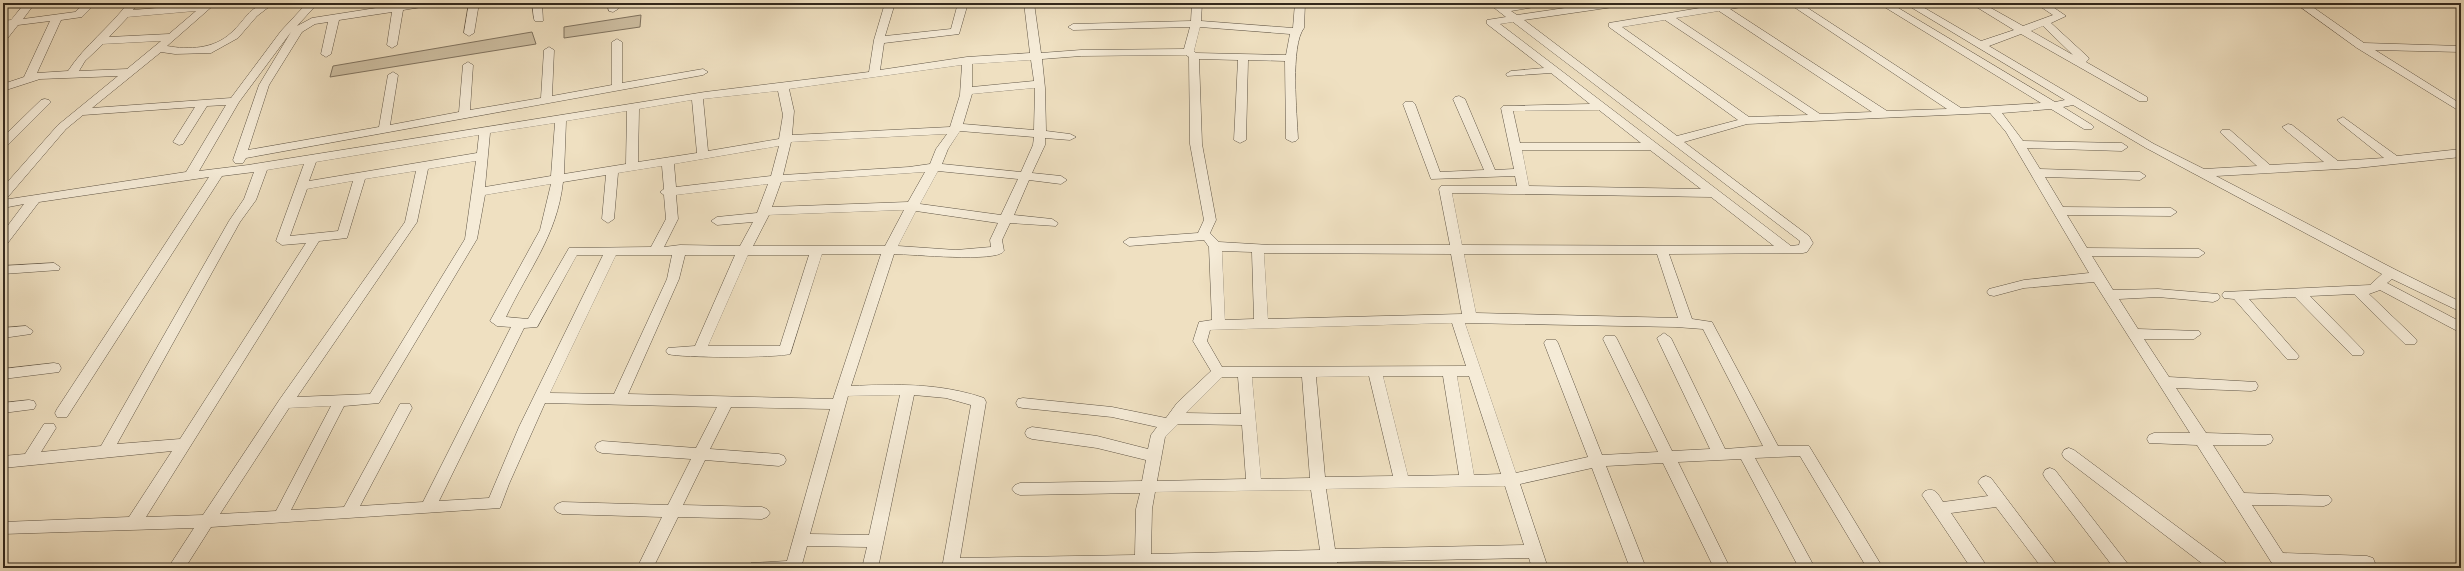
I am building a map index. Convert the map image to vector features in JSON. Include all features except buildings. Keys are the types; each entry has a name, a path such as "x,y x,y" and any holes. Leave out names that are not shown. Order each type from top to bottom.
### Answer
{"street":[{"path":"3,37 7,24 30,3"},
{"path":"7,24 78,15 91,3"},
{"path":"72,74 81,59 118,23 133,3"},
{"path":"159,48 175,51 208,51 234,36 253,14 269,3"},
{"path":"190,176 234,101 285,33 313,3"},
{"path":"235,170 242,154 264,85 298,30 312,21 428,3"},
{"path":"469,33 474,3"},
{"path":"537,3 539,19"},
{"path":"874,73 879,40 890,3"},
{"path":"879,40 955,32 963,3"},
{"path":"561,118 556,179 551,215 546,231 509,294 497,321 532,324 573,251 680,250 888,252 919,250 956,254 998,251 996,240 1007,219 1023,176 1039,145 1041,120 1039,84 1035,55 1034,31 1029,3"},
{"path":"1197,3 1196,24 1191,54 1196,144 1210,220 1203,235"},
{"path":"1292,139 1290,58 1294,46 1295,31 1299,28 1300,3"},
{"path":"1215,246 1258,249 1662,251 1803,249 1807,242 1493,3"},
{"path":"1502,10 1540,3"},
{"path":"1620,3 1491,22 1788,250"},
{"path":"1746,121 1613,26 1749,3"},
{"path":"1793,3 1958,110"},
{"path":"1882,3 2088,127"},
{"path":"1909,3 2073,102 2150,146 2204,173 2391,273 2461,307"},
{"path":"1975,3 2143,100"},
{"path":"1980,45 2061,16 2040,3"},
{"path":"2300,3 2361,46 2461,109"},
{"path":"125,14 208,5"},
{"path":"3,194 56,133 159,48 208,5"},
{"path":"392,45 398,8"},
{"path":"1721,8 1883,114"},
{"path":"1666,16 1814,114 1817,118"},
{"path":"29,79 57,18"},
{"path":"326,54 334,18"},
{"path":"2044,22 2098,73"},
{"path":"1073,27 1196,24 1295,31"},
{"path":"98,41 171,37"},
{"path":"617,42 617,88"},
{"path":"2361,46 2461,48"},
{"path":"546,100 549,50"},
{"path":"3,204 35,198 218,173 697,96 827,82 874,73 967,60 1035,55 1191,54 1290,58"},
{"path":"1240,140 1243,57"},
{"path":"756,568 794,568 840,397 888,252 912,207 922,184 935,167 942,149 956,128 966,91 967,60"},
{"path":"464,115 468,65"},
{"path":"1511,74 1554,70"},
{"path":"3,88 29,79 72,74 129,72"},
{"path":"242,154 703,72"},
{"path":"384,129 393,75"},
{"path":"966,91 1039,84"},
{"path":"699,352 743,251 751,241 764,214 785,140 789,116 788,102 782,86"},
{"path":"697,96 703,156"},
{"path":"1459,99 1491,173"},
{"path":"81,112 234,101"},
{"path":"3,144 45,102"},
{"path":"1674,141 1746,121 1958,110 1993,110 2054,106 2073,102"},
{"path":"179,142 203,104"},
{"path":"1409,104 1435,176 1520,172"},
{"path":"632,167 633,106"},
{"path":"1524,189 1507,108 1602,107"},
{"path":"1993,110 2020,144 2098,277 2241,499 2281,564 2366,563"},
{"path":"2343,120 2394,160"},
{"path":"2288,126 2335,165"},
{"path":"479,192 703,156 785,140 956,128 1039,136 1070,137"},
{"path":"286,403 374,399 471,239 479,192 485,130"},
{"path":"2226,132 2267,169"},
{"path":"2020,144 2122,147"},
{"path":"1515,147 1654,146"},
{"path":"2204,173 2335,165 2461,153"},
{"path":"302,186 482,156"},
{"path":"312,157 282,241 343,235 360,176"},
{"path":"656,250 672,219 668,192 668,161"},
{"path":"176,568 286,403 411,222 422,165"},
{"path":"106,451 235,221 250,200 262,166"},
{"path":"668,192 775,178 909,171 935,167 1061,180"},
{"path":"608,219 612,171"},
{"path":"62,413 218,173"},
{"path":"2036,173 2140,176"},
{"path":"1540,568 1512,480 1474,371 1464,318 1456,250 1445,189 1714,193"},
{"path":"3,240 35,198"},
{"path":"717,221 764,214 912,207 1052,223"},
{"path":"2060,211 2171,212"},
{"path":"1129,242 1203,235 1207,236 1215,246 1219,324"},
{"path":"134,523 315,238"},
{"path":"1258,249 1261,322"},
{"path":"3,528 207,521 494,504 501,484 540,398 612,250"},
{"path":"618,400 673,279 680,250"},
{"path":"1662,251 1687,323"},
{"path":"673,351 785,351 816,252"},
{"path":"2083,252 2199,253"},
{"path":"3,270 54,267"},
{"path":"2292,356 2234,295 2373,289 2391,273"},
{"path":"1994,292 2024,284 2098,277"},
{"path":"2378,284 2461,328"},
{"path":"2356,289 2410,341"},
{"path":"2299,293 2357,352"},
{"path":"2110,295 2165,294 2213,297"},
{"path":"1218,372 1200,341 1204,325 1261,322 1464,318 1687,323 1707,325 1773,451"},
{"path":"428,508 520,323"},
{"path":"3,333 26,331"},
{"path":"2134,334 2194,334"},
{"path":"1664,338 1720,454"},
{"path":"1610,339 1722,568"},
{"path":"1550,343 1638,568"},
{"path":"3,374 54,368"},
{"path":"1449,370 1467,480"},
{"path":"1309,371 1318,483 1329,561"},
{"path":"1218,372 1474,371"},
{"path":"1143,565 1144,509 1158,435 1182,407 1208,384 1218,372"},
{"path":"1245,372 1254,484"},
{"path":"1375,372 1402,483"},
{"path":"2166,382 2251,386"},
{"path":"540,398 726,402 840,397 908,389 963,395 979,402 950,566 1143,565 1329,561 1534,551"},
{"path":"870,568 908,389"},
{"path":"645,568 699,454 726,402"},
{"path":"1023,403 1112,412 1171,421 1248,420"},
{"path":"3,408 29,405"},
{"path":"280,517 338,407"},
{"path":"348,513 405,408"},
{"path":"30,458 50,428"},
{"path":"1032,433 1097,442 1154,456"},
{"path":"2154,439 2266,439"},
{"path":"3,462 30,458 184,444"},
{"path":"602,447 779,460"},
{"path":"1020,489 1148,485 1402,483 1467,480 1512,480 1596,461 1804,450 1875,568"},
{"path":"1745,453 1807,568"},
{"path":"2069,454 2220,568"},
{"path":"2050,474 2123,568"},
{"path":"1986,482 2051,568"},
{"path":"1930,495 1980,568"},
{"path":"2241,499 2324,500"},
{"path":"1940,509 2000,500"},
{"path":"562,508 672,512 762,513"},
{"path":"801,540 876,541"}],"shaded area":[{"path":"641,15 640,27 564,38 564,27"},
{"path":"532,32 536,44 330,77 333,66"}]}
